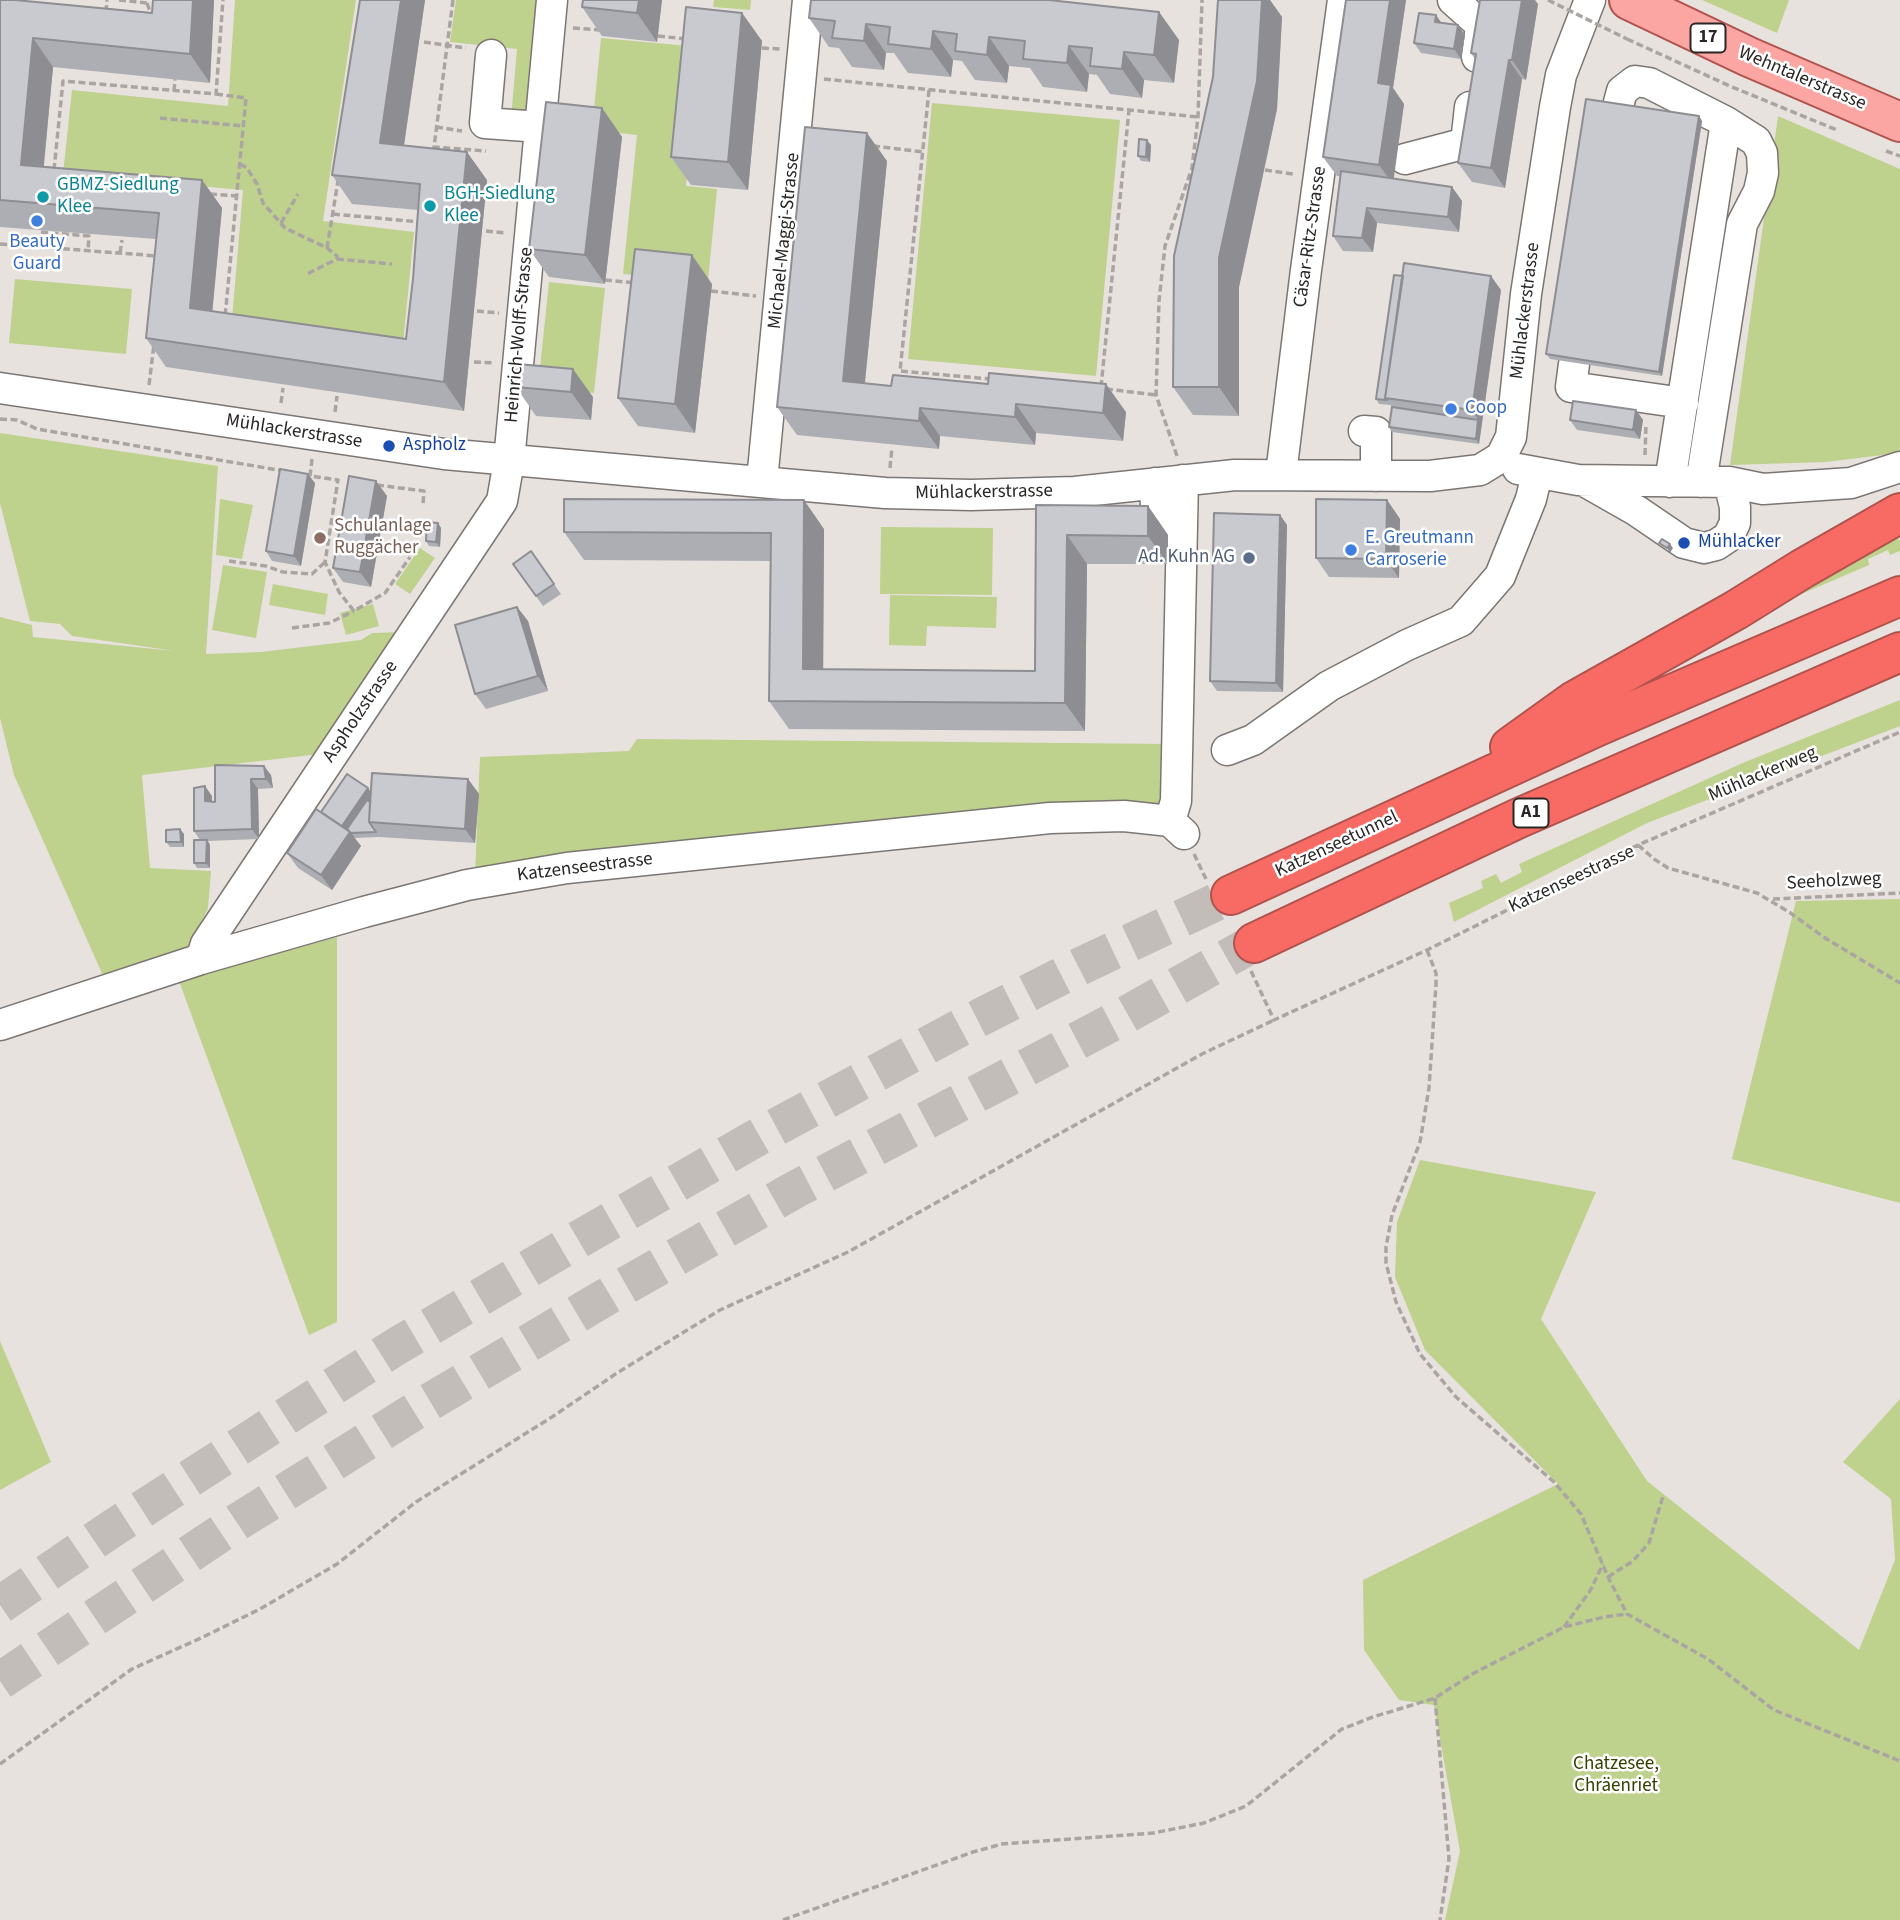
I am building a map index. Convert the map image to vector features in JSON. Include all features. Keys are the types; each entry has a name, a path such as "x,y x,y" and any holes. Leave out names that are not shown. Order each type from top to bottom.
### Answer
{"highway":[{"path":"1443,795 1574,701 1900,513"},
{"path":"1443,795 1900,596"},
{"name":"A1","path":"1254,943 1519,818 1900,652"},
{"path":"1812,689 1900,675"},
{"name":"Katzenseetunnel","path":"1231,895 1443,795"}],"main road":[{"name":"Wehntalerstrasse","path":"1629,0 1749,57 1888,134"}],"street":[{"name":"Heinrich-Wolff-Strasse","path":"509,460 552,0"},
{"name":"Michael-Maggi-Strasse","path":"762,481 808,0"},
{"name":"Cäsar-Ritz-Strasse","path":"1281,474 1317,271 1343,0"},
{"path":"1405,159 1466,143 1481,25 1453,0"},
{"name":"Mühlackerstrasse","path":"0,388 433,452 885,493 971,495 1075,492 1173,475 1376,476 1462,474 1480,470 1501,457 1511,437 1526,294 1561,75 1590,0"},
{"path":"480,52 485,123 540,127"},
{"path":"1583,480 1637,511 1684,543 1704,548 1716,545 1728,537 1735,523 1735,506 1715,482 1742,224 1759,191 1763,173 1762,153 1756,141 1726,122 1649,83 1635,81 1622,91 1618,106"},
{"path":"1659,481 1683,403 1726,122"},
{"path":"1573,375 1649,398 1683,403"},
{"path":"1364,431 1376,432 1376,476"},
{"path":"1501,457 1516,468 1583,480 1715,482 1763,489 1851,483 1900,467"},
{"name":"Aspholzstrasse","path":"201,959 206,944 502,501 509,460"},
{"path":"1227,750 1254,740 1329,686 1407,645 1461,621 1500,576 1533,494 1538,474"},
{"path":"1157,531 1173,475"},
{"name":"Katzenseestrasse","path":"0,1025 201,959 467,885 567,868 1050,818 1124,817 1177,827 1173,475"}],"path":[{"path":"99,11 106,12 107,0"},
{"path":"118,0 147,2 154,22"},
{"path":"216,94 223,0"},
{"path":"1173,475 1156,395 1159,301 1165,246 1192,168 1198,117 1202,0"},
{"path":"1548,0 1732,87 1840,131"},
{"path":"658,36 693,40"},
{"path":"424,43 480,52"},
{"path":"801,77 1198,117"},
{"path":"174,91 175,79"},
{"path":"53,181 63,81 246,98 224,327"},
{"path":"898,384 929,90"},
{"path":"1129,110 1100,389 1156,395"},
{"path":"160,118 243,126"},
{"path":"436,127 472,132"},
{"path":"1888,134 1900,156"},
{"path":"872,146 923,152"},
{"path":"240,164 257,184 263,203 285,228 327,248 337,259"},
{"path":"327,248 339,174"},
{"path":"205,194 236,196"},
{"path":"281,223 298,194"},
{"path":"333,214 420,222"},
{"path":"41,232 89,236 88,251"},
{"path":"120,253 122,240"},
{"path":"0,244 163,257"},
{"path":"307,274 337,259 392,264"},
{"path":"605,279 642,284"},
{"path":"710,291 779,298"},
{"path":"149,389 154,336"},
{"path":"900,371 993,379"},
{"path":"280,408 283,388"},
{"path":"334,417 337,396"},
{"path":"1649,398 1644,441 1659,481"},
{"path":"0,419 17,420 37,429 297,474"},
{"path":"890,470 892,447"},
{"path":"313,454 310,476 338,480 325,562 339,592 354,611"},
{"path":"375,485 424,491 423,505"},
{"path":"292,628 329,623 385,593 410,557"},
{"path":"229,561 267,566 283,572 312,573 325,562"},
{"name":"Mühlackerweg","path":"1638,845 1900,732"},
{"name":"Katzenseestrasse","path":"1603,1564 1581,1514 1554,1482 1455,1397 1420,1354 1389,1280 1386,1255 1388,1231 1417,1152 1429,1088 1436,973 1427,950 1638,845 1668,868 1745,888 1770,899 1825,938 1900,983"},
{"name":"Seeholzweg","path":"1770,899 1900,893"},
{"path":"0,1764 132,1669 201,1639 260,1609 337,1564 416,1502 720,1310 848,1252 1202,1054 1274,1020"},
{"path":"1608,1577 1633,1561 1649,1543 1663,1496"},
{"path":"1603,1564 1627,1614 1708,1659 1774,1710 1900,1761"},
{"path":"1564,1627 1590,1591 1603,1564"},
{"path":"783,1920 1002,1844 1153,1833 1204,1823 1246,1806 1342,1729 1435,1698 1474,1673 1564,1627 1627,1614"},
{"path":"1435,1698 1449,1859 1440,1920"}],"green space":[{"path":"235,0 356,0 323,221 414,232 403,344 232,319 243,190 63,174 72,90 228,106"},
{"path":"456,0 543,0 529,120 511,119 517,49 450,42"},
{"path":"714,0 751,0 750,10 713,7"},
{"path":"1702,0 1789,0 1777,33"},
{"path":"601,38 699,47 686,186 717,189 708,281 623,274 637,135 592,130"},
{"path":"932,103 1120,120 1096,376 908,359"},
{"path":"1778,116 1900,169 1900,450 1891,454 1826,462 1730,465"},
{"path":"15,279 132,289 126,354 9,343"},
{"path":"549,282 605,288 594,393 538,387"},
{"path":"0,433 218,466 206,654 261,652 361,640 372,633 403,632 319,754 142,775 150,868 211,871 208,908 189,951 104,978 14,775 0,718 0,617 32,625 33,637 175,651 72,636 60,624 30,621 0,503"},
{"path":"220,499 253,505 242,559 216,555"},
{"path":"881,527 993,528 992,595 880,594"},
{"path":"1891,536 1900,540 1900,551 1890,555 1888,550 1868,559 1869,565 1776,605"},
{"path":"420,548 435,558 410,594 395,584"},
{"path":"223,565 267,572 256,638 212,630"},
{"path":"273,584 328,594 325,615 269,605"},
{"path":"890,595 997,597 996,628 927,626 926,646 889,645"},
{"path":"373,604 379,626 346,635 340,613"},
{"path":"1900,700 1900,726 1647,823 1454,922 1449,903 1483,888 1481,881 1496,874 1501,883 1522,872 1519,864 1745,762"},
{"path":"637,739 1171,744 1159,813 1038,803 796,836 475,874 480,757 629,751"},
{"path":"1900,899 1900,1203 1732,1159 1796,901"},
{"path":"337,937 337,1322 309,1335 179,981"},
{"name":"Chatzesee, Chräenriet","path":"1420,1160 1596,1192 1541,1319 1647,1481 1859,1650 1895,1560 1891,1499 1843,1462 1900,1399 1900,1920 1445,1920 1460,1851 1434,1705 1399,1700 1364,1650 1363,1580 1558,1484 1425,1350 1395,1277 1397,1222"},
{"path":"0,1341 51,1462 0,1490"}],"building":[{"path":"0,0 152,13 153,0 193,0 190,54 33,38 21,165 202,180 190,308 406,339 420,184 332,175 360,0 401,0 380,143 467,152 444,382 146,338 159,213 0,200"},
{"path":"583,0 639,0 637,13 582,7"},
{"path":"811,0 1049,0 1159,12 1154,55 1124,52 1122,69 1090,66 1092,48 1069,46 1067,63 1023,59 1025,41 989,37 987,55 955,51 957,34 933,31 931,49 888,44 890,27 866,24 864,41 832,38 835,21 809,18"},
{"path":"1218,0 1262,0 1257,81 1219,258 1219,387 1173,387 1174,256 1213,77"},
{"path":"1346,0 1390,0 1378,83 1391,85 1379,165 1323,157"},
{"path":"1480,0 1522,0 1491,168 1458,163 1476,54 1471,53"},
{"path":"686,7 742,13 728,162 671,157"},
{"path":"1419,13 1436,15 1435,22 1458,25 1454,49 1414,43"},
{"path":"1586,99 1699,116 1659,372 1546,354"},
{"path":"546,102 602,108 585,255 529,249"},
{"path":"805,127 867,133 843,381 891,386 893,375 988,384 989,373 1106,384 1103,413 1016,404 1015,417 920,408 919,421 777,407"},
{"path":"1139,139 1147,140 1146,157 1138,156"},
{"path":"1341,171 1452,187 1448,217 1367,208 1362,238 1333,236"},
{"path":"635,249 692,255 675,404 618,398"},
{"path":"1404,263 1491,276 1472,410 1385,398"},
{"path":"1394,275 1403,276 1385,398 1387,400 1376,399"},
{"path":"518,364 573,369 571,392 516,387"},
{"path":"1573,401 1636,410 1633,430 1570,420"},
{"path":"1392,407 1478,420 1476,439 1389,427"},
{"path":"280,469 308,474 294,556 266,551"},
{"path":"349,476 376,481 360,572 333,568"},
{"path":"564,499 804,500 803,669 1035,671 1036,505 1148,506 1148,536 1067,535 1065,703 769,701 771,533 564,532"},
{"path":"1316,499 1387,500 1386,559 1316,558"},
{"path":"1214,513 1280,515 1276,683 1210,681"},
{"path":"427,522 438,523 436,542 426,541"},
{"path":"1662,539 1670,544 1667,548 1659,543"},
{"path":"531,551 554,584 536,596 513,564"},
{"path":"517,607 538,676 475,694 455,625"},
{"path":"215,765 264,766 266,779 251,779 252,829 194,831 194,788 205,786 205,801 215,802"},
{"path":"372,773 468,779 465,829 369,822"},
{"path":"347,774 368,788 342,826 321,812"},
{"path":"367,800 370,802 369,822 376,832 350,833 347,829"},
{"path":"316,809 350,832 321,875 287,853"},
{"path":"180,829 181,842 166,842 166,830"},
{"path":"194,840 207,840 206,863 194,863"}],"tunnel":[{"path":"0,1605 110,1530 397,1346 581,1238 765,1133 971,1022 1231,895"},
{"path":"0,1681 239,1521 428,1403 616,1291 798,1188 1115,1021 1254,943"}],"place":[{"name":"GBMZ-Siedlung Klee","path":"43,197"},
{"name":"BGH-Siedlung Klee","path":"430,206"},
{"name":"Beauty Guard","path":"37,221"},
{"name":"Coop","path":"1451,409"},
{"name":"Aspholz","path":"389,446"},
{"name":"Schulanlage Ruggächer","path":"320,538"},
{"name":"Mühlacker","path":"1684,543"},
{"name":"E. Greutmann Carroserie","path":"1351,550"},
{"name":"Ad. Kuhn AG","path":"1249,558"}]}
